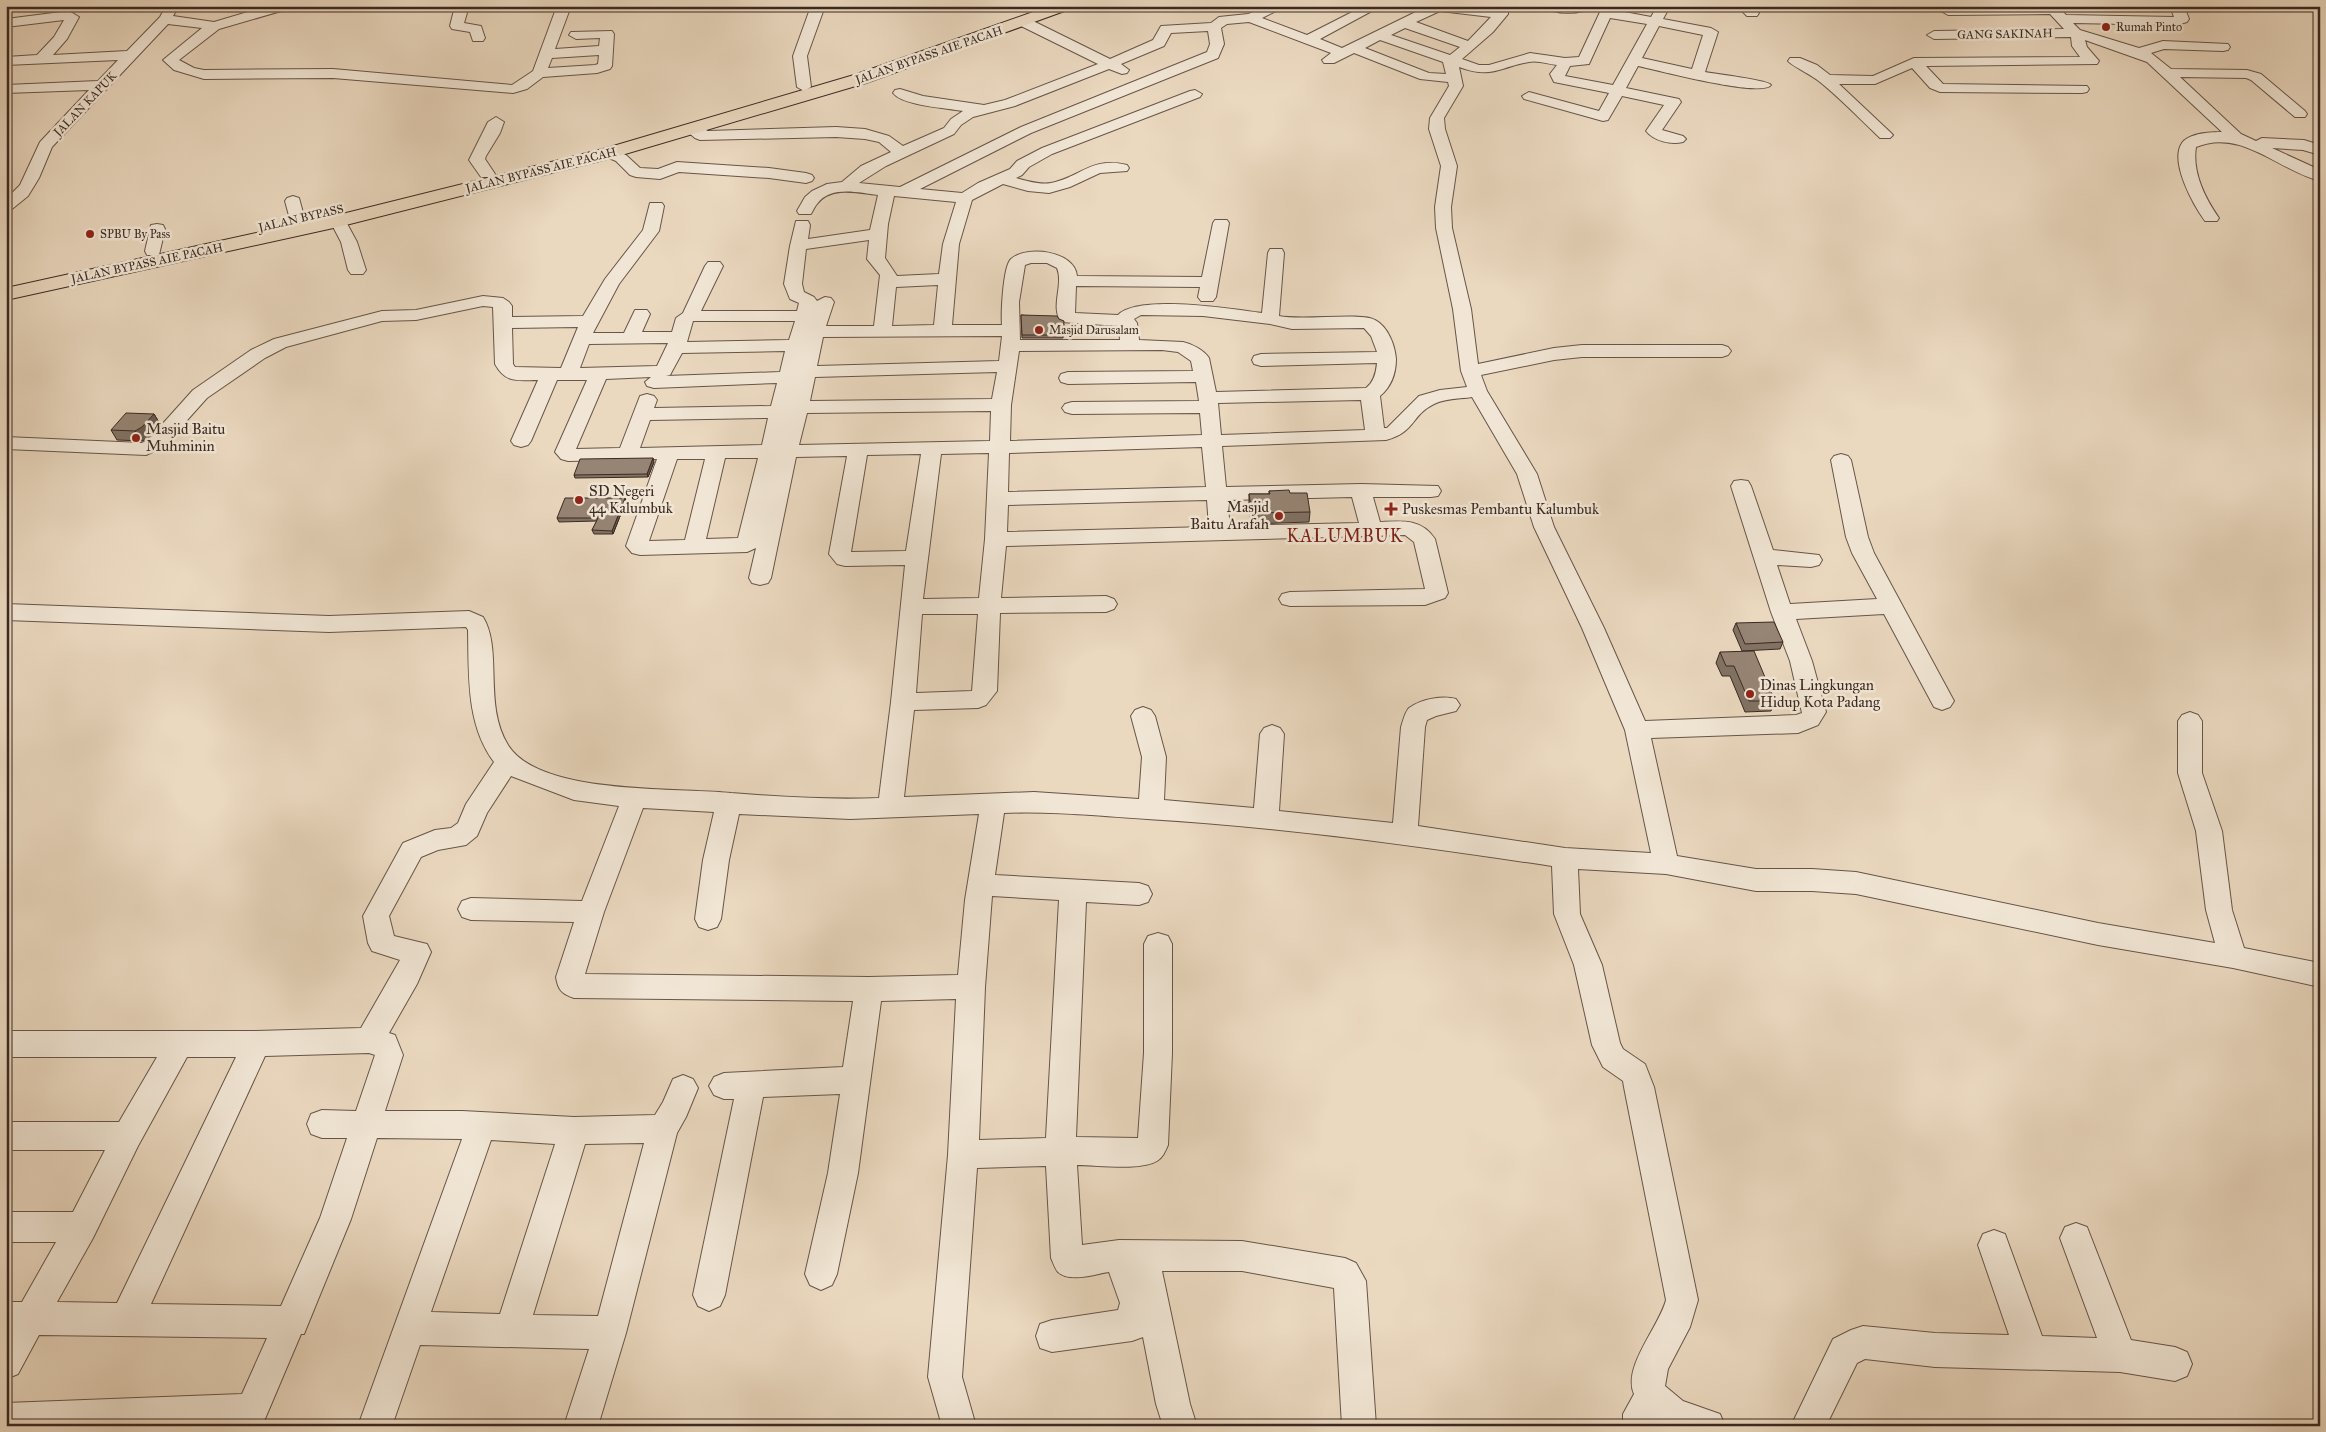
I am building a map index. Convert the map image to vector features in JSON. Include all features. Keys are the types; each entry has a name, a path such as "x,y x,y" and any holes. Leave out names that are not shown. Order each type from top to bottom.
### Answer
{"highway":[{"path":"602,149 961,37 1042,6"},
{"name":"JALAN BYPASS AIE PACAH","path":"6,294 338,220 602,149 692,129 926,58 1065,6"},
{"name":"JALAN BYPASS","path":"6,283 297,220 487,174 602,149"}],"street":[{"name":"JALAN KAPUK","path":"6,206 27,188 33,178 39,154 45,145 165,19 173,6"},
{"path":"283,6 214,26 170,60 177,67 206,75 303,73 513,89 522,86 539,73 564,6"},
{"path":"462,6 457,26 476,29 478,38"},
{"path":"804,87 800,56 818,6"},
{"path":"847,186 861,174 949,131 956,122 968,114 981,109 1010,104 1112,65 1159,43 1166,29 1214,27 1224,20 1250,18 1280,6"},
{"path":"1327,62 1437,6 1501,10"},
{"path":"1551,6 1575,9 1585,6"},
{"path":"1529,96 1603,117 1657,21 1663,6"},
{"path":"1948,11 2054,12 2104,18 2177,21 2182,19 2177,6"},
{"path":"1310,39 1366,8"},
{"path":"1250,18 1434,78 1452,69 1501,10"},
{"path":"6,23 71,11 71,21 60,39 41,59"},
{"path":"2054,12 2077,34 2139,53 2152,59 2241,140 2320,176"},
{"path":"1381,36 1452,69 1483,70 1530,57 1562,62 1584,61 1605,15 1614,14 1711,32 1697,74"},
{"path":"165,19 214,26"},
{"path":"669,454 637,546 640,548 747,545 778,452 799,407 807,372 804,331 808,301 796,296 794,284 798,246 808,203 820,192 847,186 965,198 1016,172 1024,164 1047,151 1188,96 1147,82 1024,22"},
{"path":"1405,23 1470,46"},
{"path":"882,332 888,271 876,259 877,234 880,213 894,192 994,145 1213,55 1217,44 1214,27"},
{"path":"539,73 605,66 606,34 576,35"},
{"path":"1826,79 1875,80 1914,62 2097,66 2078,46 2077,34"},
{"name":"GANG SAKINAH","path":"1934,35 2077,34"},
{"path":"2139,53 2163,45 2223,47"},
{"path":"546,54 606,50"},
{"path":"6,61 131,55"},
{"path":"1634,61 1732,82 1764,85"},
{"path":"1795,61 1812,68 1826,79 1885,135"},
{"path":"1562,62 1564,65 1557,74 1559,79 1674,102 1655,126 1654,130 1660,136 1678,139"},
{"path":"1914,62 1934,85 1940,88 2082,89"},
{"path":"1452,69 1456,86 1437,118 1437,129 1449,171 1443,207 1444,228 1462,309 1470,371 1478,391 1527,474 1544,527 1593,628 1637,730 1666,864"},
{"path":"2168,73 2248,74 2256,77 2300,114"},
{"path":"1732,82 1732,98"},
{"path":"6,89 102,85"},
{"path":"900,93 928,101 981,109"},
{"path":"487,174 482,164 477,160 477,156 491,138 496,122"},
{"path":"692,129 700,135 708,136 836,132 865,134 884,139 902,153"},
{"path":"949,131 969,139 994,145 1047,151"},
{"path":"2211,218 2199,201 2186,154 2189,144 2200,139 2241,140 2304,146 2320,150"},
{"path":"2304,146 2320,142"},
{"path":"602,149 621,158 636,172 660,174 677,167 768,173 806,178"},
{"path":"1002,178 1020,184 1049,188 1059,186 1094,168 1121,168"},
{"path":"943,331 951,244 965,198"},
{"path":"293,201 297,220"},
{"path":"521,441 612,283 651,231 656,206"},
{"path":"338,220 349,242 357,270"},
{"path":"1203,311 1221,223"},
{"path":"154,251 157,229"},
{"path":"798,246 839,238 877,234"},
{"path":"1270,319 1276,253"},
{"path":"903,702 971,700 978,699 986,691 989,606 996,539 1001,405 1011,338 1010,302 1017,263 1024,259 1035,257 1060,260 1067,267 1067,318 1123,320 1128,323 1130,346"},
{"path":"690,316 714,266"},
{"path":"888,282 947,279"},
{"path":"1068,281 1210,282"},
{"path":"6,443 146,448 156,443 200,394 258,354 280,343 382,316 416,315 484,302 497,302 503,306 504,364 508,371 514,374 786,377"},
{"path":"760,578 778,452 778,412 786,377 804,331 824,302"},
{"path":"1072,408 1370,394 1379,386 1387,357 1380,336 1374,327 1368,323 1292,324 1270,319 1203,311 1139,310 1130,313 1123,320"},
{"path":"631,337 641,314"},
{"path":"627,455 655,377 665,370 685,318 690,316 804,331"},
{"path":"504,323 589,322"},
{"path":"582,338 631,337 677,342 804,331 943,331 1070,345 1183,347 1200,358 1204,376 1220,532"},
{"path":"1068,445 1072,408 1068,378 1070,345"},
{"path":"1470,371 1554,354 1582,351 1722,351"},
{"path":"1261,360 1387,357"},
{"path":"807,372 1008,366"},
{"path":"599,374 565,454 627,455 778,452 1375,436 1398,430 1421,403 1434,397 1478,391"},
{"path":"1068,378 1204,376"},
{"path":"1370,394 1375,436"},
{"path":"799,407 1001,405"},
{"path":"642,414 778,412"},
{"path":"890,807 913,608 916,558 932,448"},
{"path":"858,450 841,556 845,558 916,558"},
{"path":"694,547 716,453"},
{"path":"1841,460 1857,537 1869,566 1942,701"},
{"path":"1637,730 1798,724 1810,719 1814,712 1801,662 1782,612 1742,486"},
{"path":"997,499 1361,490 1431,491"},
{"path":"1361,490 1371,529"},
{"path":"996,539 1410,528 1421,534 1424,539 1437,593 1425,598 1290,599"},
{"path":"1765,557 1811,560"},
{"path":"913,608 1106,604"},
{"path":"1782,612 1892,606"},
{"path":"6,612 329,624 469,619 475,622 479,630 481,695 484,712 496,747 509,764 527,774 574,790 634,798 796,807 890,807 1034,802 1151,808 1266,819 1405,834 1565,858 1666,864 1756,880 1812,880 1856,883 2098,934 2320,975"},
{"path":"1405,834 1413,727 1417,715 1431,708 1448,705"},
{"path":"1143,716 1154,757 1151,808"},
{"path":"2190,721 2190,773 2210,831 2219,910 2234,958"},
{"path":"1266,819 1272,734"},
{"path":"369,1040 407,976 417,952 395,948 382,943 376,916 412,850 434,840 457,838 468,829 475,811 499,772 509,764"},
{"path":"634,798 591,912 570,977 571,984 574,986 627,985 869,989 971,987"},
{"path":"708,919 711,878 718,840 730,802"},
{"path":"959,1426 945,1377 948,1320 963,1155 971,987 980,885 993,803"},
{"path":"1565,858 1567,914 1588,965 1606,1045 1612,1058 1634,1073 1639,1087 1682,1300 1681,1313 1648,1372 1646,1412 1671,1413 1708,1426"},
{"path":"980,885 1139,894"},
{"path":"1073,890 1060,1151 1065,1196 1067,1258 1070,1262 1131,1256 1242,1256 1345,1274 1350,1281 1359,1426"},
{"path":"471,909 591,912"},
{"path":"963,1155 1060,1151 1145,1152 1154,1145 1158,1053 1158,944"},
{"path":"822,1274 843,1173 869,989"},
{"path":"6,1044 256,1044 369,1040 385,1044 389,1055 335,1219 292,1322 248,1418 6,1420"},
{"path":"6,1362 18,1318 82,1226 128,1136 180,1043"},
{"path":"126,1321 256,1044"},
{"path":"709,1295 738,1086 855,1080"},
{"path":"581,1426 610,1333 663,1129 676,1108 683,1088"},
{"path":"322,1124 368,1123 481,1126 574,1131 663,1129"},
{"path":"375,1426 481,1126"},
{"path":"510,1332 574,1131"},
{"path":"6,1136 128,1136"},
{"path":"6,1227 82,1226"},
{"path":"2076,1238 2120,1355"},
{"path":"1994,1245 2031,1353"},
{"path":"1052,1336 1132,1325 1136,1303 1131,1256"},
{"path":"1131,1256 1180,1426"},
{"path":"18,1318 292,1322"},
{"path":"409,1328 610,1333"},
{"path":"1808,1426 1845,1351 1863,1342 1935,1350 2120,1355 2175,1364"}],"building":[{"path":"1021,315 1057,316 1064,321 1063,335 1022,335"},
{"path":"126,413 154,414 142,427 135,431 111,430"},
{"path":"653,458 647,474 574,475 580,459"},
{"path":"1289,490 1290,493 1307,493 1310,512 1252,513 1249,494 1270,494 1269,491"},
{"path":"565,498 625,498 612,531 592,530 598,518 557,518"},
{"path":"1774,622 1783,642 1745,644 1736,623"},
{"path":"1754,651 1775,701 1749,701 1734,666 1726,666 1720,652"}],"place":[{"name":"Rumah Pinto","path":"2106,27"},
{"name":"SPBU By Pass","path":"90,234"},
{"name":"Masjid Darusalam","path":"1039,330"},
{"name":"Masjid Baitu Muhminin","path":"136,438"},
{"name":"SD Negeri 44 Kalumbuk","path":"579,500"},
{"name":"Puskesmas Pembantu Kalumbuk","path":"1391,509"},
{"name":"Masjid Baitu Arafah","path":"1279,516"},
{"name":"Dinas Lingkungan Hidup Kota Padang","path":"1750,694"}],"district":[{"name":"KALUMBUK","path":"1345,536"}]}
